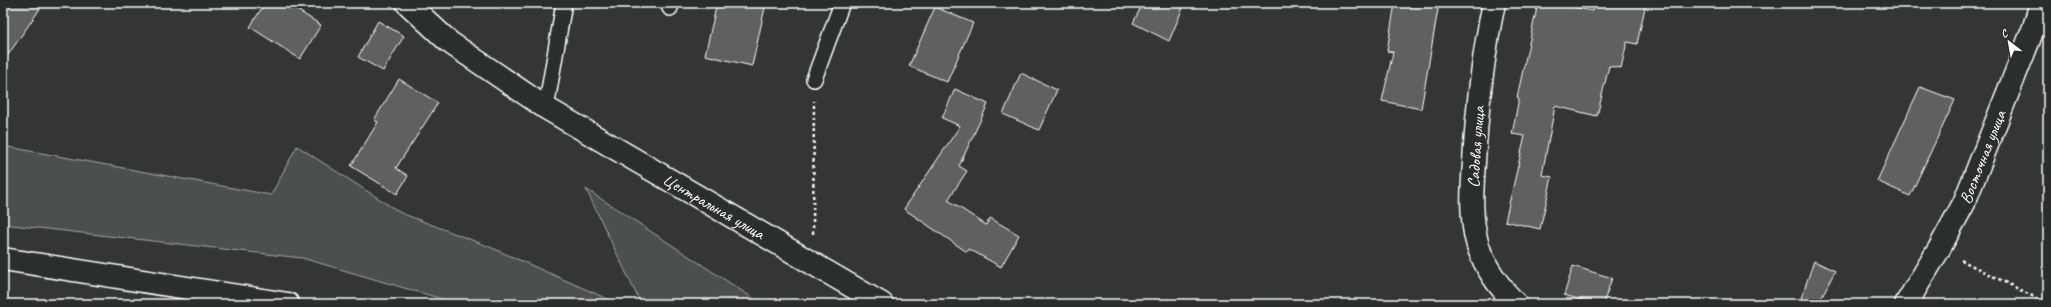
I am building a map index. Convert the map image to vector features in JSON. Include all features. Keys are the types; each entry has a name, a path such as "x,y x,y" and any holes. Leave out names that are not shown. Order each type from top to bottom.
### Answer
{"street":[{"name":"Центральная улица","path":"407,3 449,42 546,108 882,304"},
{"name":"Садовая улица","path":"1494,3 1487,38 1475,135 1472,208 1479,247 1498,286 1516,304"},
{"name":"Восточная улица","path":"1906,304 1940,249 1964,203 2034,27 2041,3"},
{"path":"3,259 288,304"}],"lane":[{"path":"546,108 564,3"},
{"path":"814,79 842,3"}],"path":[{"path":"813,264 814,79"},
{"path":"1940,249 2048,304"}],"shaded area":[{"path":"3,146 271,195 297,146 401,213 490,247 619,304 459,304 302,258 3,224"},
{"path":"586,189 762,304 641,304"}],"building":[{"path":"3,3 44,3 3,62"},
{"path":"265,3 286,3 321,25 300,59 250,27"},
{"path":"717,3 766,3 752,66 705,55"},
{"path":"1143,3 1185,3 1169,41 1133,23"},
{"path":"1395,3 1439,3 1421,109 1382,101 1393,52 1387,51"},
{"path":"1538,3 1554,3 1592,11 1594,3 1646,3 1637,44 1627,42 1621,68 1609,66 1597,116 1555,106 1542,175 1552,177 1540,229 1505,221 1525,136 1512,134 1519,98 1517,97"},
{"path":"935,7 973,23 947,82 909,66"},
{"path":"378,21 404,36 383,71 358,57"},
{"path":"1021,73 1057,90 1039,130 1003,114"},
{"path":"399,79 438,103 396,168 408,176 397,194 351,166 378,122 374,120"},
{"path":"1920,87 1955,100 1910,196 1877,181"},
{"path":"955,89 988,104 959,166 967,171 948,200 986,225 990,218 1019,235 1001,267 969,249 967,252 904,209 960,126 942,118"},
{"path":"1814,261 1835,271 1818,304 1799,304"},
{"path":"1573,266 1612,278 1603,304 1596,304 1564,295"}]}
